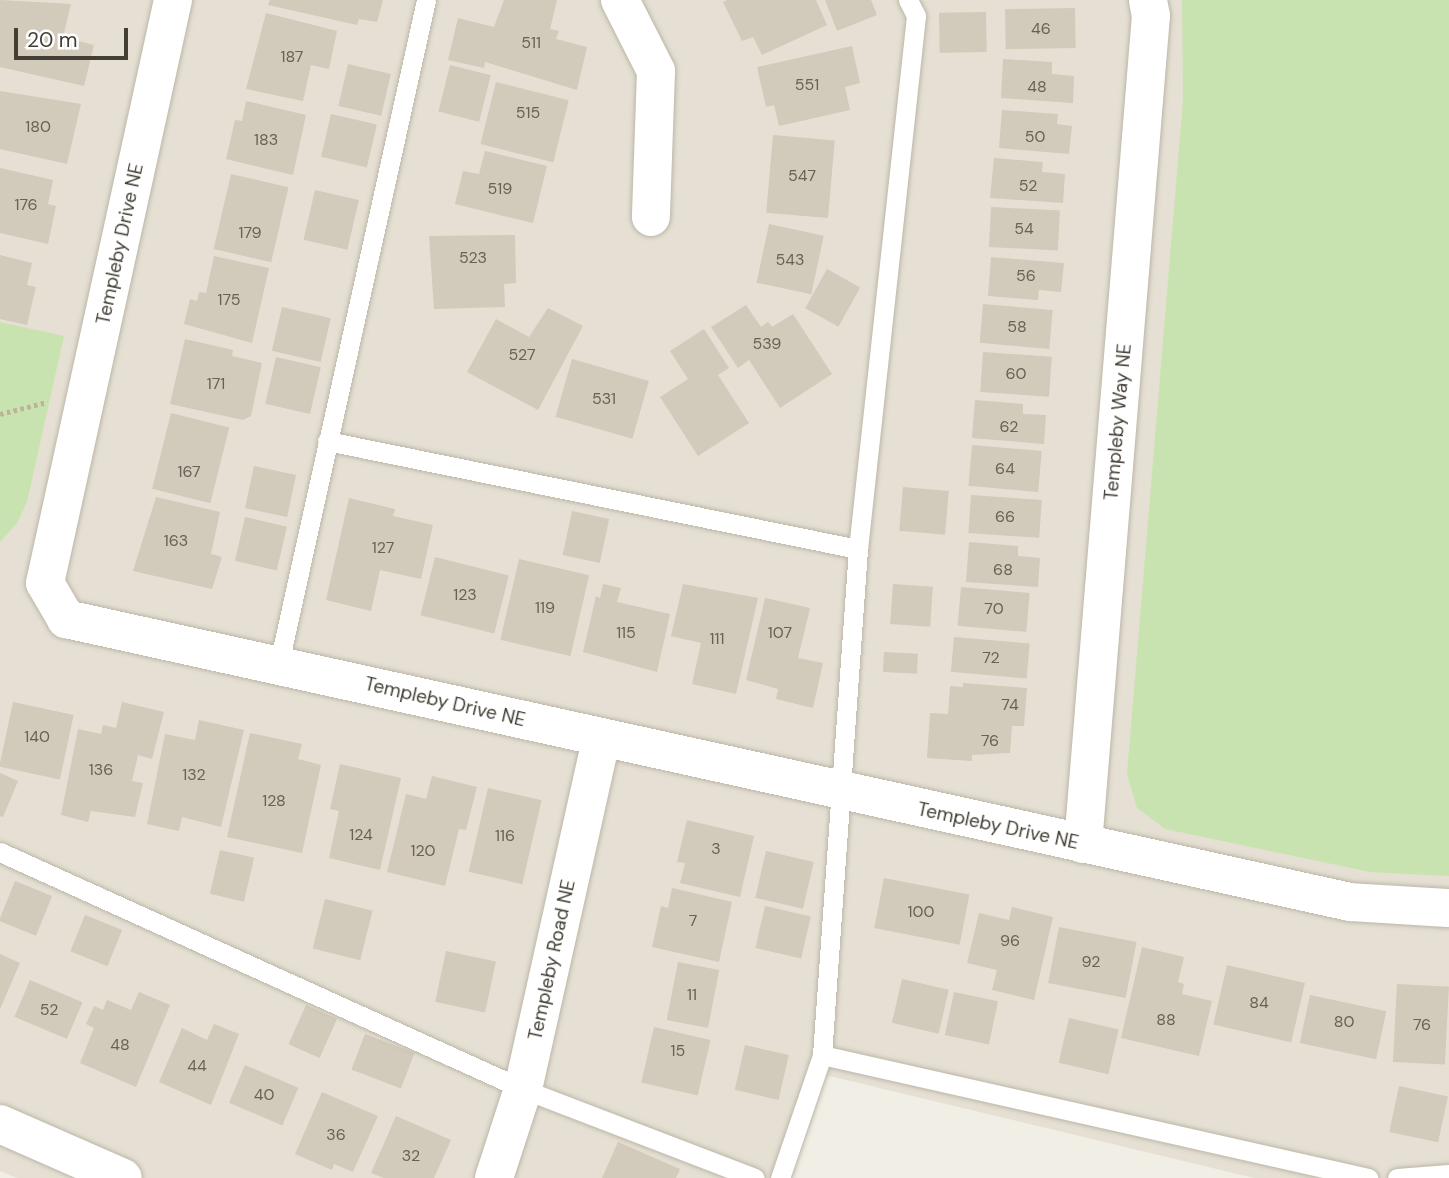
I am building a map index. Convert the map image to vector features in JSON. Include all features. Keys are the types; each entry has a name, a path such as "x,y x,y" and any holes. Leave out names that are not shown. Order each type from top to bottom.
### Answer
{"street":[{"name":"Templeby Drive NE","path":"173,0 45,583 66,619 279,663 840,793 1350,902 1449,908"},
{"path":"620,0 656,71 651,216"},
{"name":"Templeby Way NE","path":"1083,844 1150,30 1148,0"},
{"name":"Templeby Road NE","path":"494,1178 523,1088 601,739"},
{"path":"0,1124 123,1178"}],"lane":[{"path":"279,663 426,0"},
{"path":"780,1178 822,1055 858,550 916,16 908,0"},
{"path":"327,441 858,550"},
{"path":"0,852 523,1088 755,1178"},
{"path":"822,1055 1368,1178"},
{"path":"1398,1178 1449,1174"}],"shaded area":[{"path":"0,0 1449,0 1449,1178 1254,1178 825,1075 786,1178 17,1178 0,1171"}],"green space":[{"path":"1182,0 1449,0 1449,876 1370,872 1165,829 1137,808 1127,774 1183,100"},
{"path":"0,322 64,336 27,502 17,523 0,542"}],"building":[{"path":"0,0 71,4 63,37 94,45 84,86 0,67"},
{"path":"270,0 383,0 377,22 359,19 357,25 268,5"},
{"path":"504,0 557,0 550,29 559,31 556,39 587,47 577,90 485,62 484,68 448,60 458,18 494,27"},
{"path":"816,0 827,25 762,55 753,37 742,41 723,2"},
{"path":"825,0 871,0 877,15 837,31"},
{"path":"1075,8 1076,48 1006,49 1005,9"},
{"path":"986,12 987,52 940,53 939,13"},
{"path":"266,13 337,31 329,69 311,65 303,101 246,89"},
{"path":"852,46 860,83 845,87 850,110 779,126 774,105 766,107 757,67"},
{"path":"1003,59 1052,62 1052,74 1074,76 1073,103 1001,98"},
{"path":"348,64 391,74 381,116 338,106"},
{"path":"450,65 491,75 479,122 438,112"},
{"path":"496,82 569,100 553,162 481,144"},
{"path":"0,91 81,104 67,164 0,149"},
{"path":"246,101 306,115 293,175 226,159 235,120 242,121"},
{"path":"1002,110 1058,114 1057,124 1072,126 1069,154 999,148"},
{"path":"331,114 377,125 367,167 321,157"},
{"path":"773,135 835,140 828,218 766,213"},
{"path":"485,151 547,166 533,223 455,204 463,171 479,174"},
{"path":"994,158 1043,162 1042,172 1065,174 1063,203 990,198"},
{"path":"0,168 53,180 48,204 56,206 48,244 0,233"},
{"path":"231,174 288,187 271,262 214,249"},
{"path":"315,190 359,200 347,250 304,240"},
{"path":"991,207 1060,211 1058,251 989,247"},
{"path":"769,224 824,236 811,294 757,283"},
{"path":"515,235 516,283 504,284 505,307 434,309 429,236"},
{"path":"0,255 32,263 27,285 36,287 27,325 0,319"},
{"path":"214,256 269,268 252,343 184,324 190,299 197,301 199,292 206,293"},
{"path":"991,257 1064,263 1061,292 1039,290 1038,300 988,296"},
{"path":"827,269 860,287 838,327 805,308"},
{"path":"983,304 1053,310 1049,349 980,343"},
{"path":"746,305 761,327 768,322 772,327 793,314 832,374 780,408 749,360 738,368 711,327"},
{"path":"282,307 331,318 321,362 272,351"},
{"path":"548,308 583,326 538,410 467,372 496,319 529,337"},
{"path":"704,329 729,368 718,375 749,423 698,456 660,397 688,379 670,351"},
{"path":"185,339 233,350 232,356 262,363 251,416 243,420 170,404"},
{"path":"983,352 1052,357 1049,397 980,392"},
{"path":"276,357 321,367 310,414 265,404"},
{"path":"572,359 649,381 632,439 555,417"},
{"path":"975,400 1023,404 1023,414 1046,415 1044,444 972,438"},
{"path":"171,413 229,428 210,503 152,489"},
{"path":"972,445 1042,451 1038,492 968,486"},
{"path":"254,466 296,475 287,517 245,508"},
{"path":"903,487 949,491 945,535 899,531"},
{"path":"971,495 1042,500 1039,538 968,533"},
{"path":"156,497 220,512 211,554 222,557 212,589 133,571"},
{"path":"349,498 395,509 393,516 433,525 421,579 380,570 371,611 326,600"},
{"path":"572,511 609,519 600,563 563,555"},
{"path":"245,517 287,527 277,571 235,561"},
{"path":"969,542 1018,546 1018,556 1040,558 1038,587 966,582"},
{"path":"435,557 509,575 494,634 420,615"},
{"path":"519,559 589,575 570,656 500,640"},
{"path":"603,584 621,588 617,602 670,614 657,672 583,652 596,596 600,598"},
{"path":"683,584 758,598 736,694 692,684 701,643 671,636"},
{"path":"893,584 933,587 930,627 890,624"},
{"path":"961,587 1030,593 1026,632 958,626"},
{"path":"765,598 810,608 798,658 823,663 813,708 776,699 778,689 746,680"},
{"path":"954,637 1030,644 1027,678 951,672"},
{"path":"884,652 918,654 917,674 883,672"},
{"path":"963,683 1027,688 1024,726 1012,726 1010,753 972,755 972,761 927,758 930,713 948,714 950,686 963,687"},
{"path":"13,702 74,715 60,779 0,767"},
{"path":"122,702 164,712 152,759 138,755 132,781 143,783 135,817 91,811 88,822 61,815 78,729 101,734 103,725 116,728"},
{"path":"199,720 244,730 221,827 182,817 179,831 147,824 165,734 195,740"},
{"path":"250,733 302,744 298,759 321,765 302,853 227,837"},
{"path":"340,764 401,778 380,870 329,858 339,811 330,809"},
{"path":"0,773 18,781 3,817 0,816"},
{"path":"432,776 477,787 466,830 459,829 445,886 387,872 406,794 426,799"},
{"path":"488,788 542,800 522,884 469,872"},
{"path":"687,820 754,836 740,897 680,883 685,863 677,862"},
{"path":"220,850 254,858 244,902 210,894"},
{"path":"766,851 814,862 803,909 755,898"},
{"path":"884,878 969,895 960,945 874,928"},
{"path":"15,881 52,896 36,936 0,921"},
{"path":"672,888 732,902 719,962 652,947 661,906 668,908"},
{"path":"325,899 373,911 360,960 313,948"},
{"path":"765,906 811,917 801,958 755,948"},
{"path":"1012,907 1053,917 1034,1000 992,990 997,970 967,963 979,913 1009,920"},
{"path":"85,915 122,930 107,966 70,951"},
{"path":"1059,927 1137,942 1126,998 1048,983"},
{"path":"1142,947 1184,957 1178,982 1184,984 1182,994 1212,1001 1199,1056 1121,1038"},
{"path":"446,951 496,962 485,1012 435,1002"},
{"path":"0,954 20,963 0,1009"},
{"path":"678,962 719,970 708,1028 667,1020"},
{"path":"1227,965 1305,983 1291,1042 1213,1024"},
{"path":"902,979 949,990 939,1034 892,1023"},
{"path":"30,980 82,1002 67,1039 14,1017"},
{"path":"1397,984 1449,987 1445,1065 1393,1062"},
{"path":"139,992 170,1005 136,1087 80,1063 94,1028 86,1024 94,1006 103,1010 107,1000 131,1010"},
{"path":"954,992 998,1001 989,1044 945,1035"},
{"path":"1310,995 1386,1011 1376,1059 1300,1043"},
{"path":"306,1005 337,1019 320,1058 289,1044"},
{"path":"1069,1018 1119,1029 1108,1074 1059,1063"},
{"path":"214,1024 239,1034 211,1105 159,1082 182,1028 207,1040"},
{"path":"654,1027 711,1040 698,1096 641,1083"},
{"path":"365,1034 414,1053 401,1088 351,1069"},
{"path":"745,1045 789,1055 778,1100 735,1090"},
{"path":"245,1065 298,1088 282,1125 229,1103"},
{"path":"1399,1086 1448,1096 1438,1142 1389,1132"},
{"path":"322,1092 378,1116 353,1172 334,1164 332,1170 295,1154"},
{"path":"396,1116 451,1140 434,1178 384,1178 371,1173"},
{"path":"618,1142 680,1169 676,1178 602,1178"}]}
